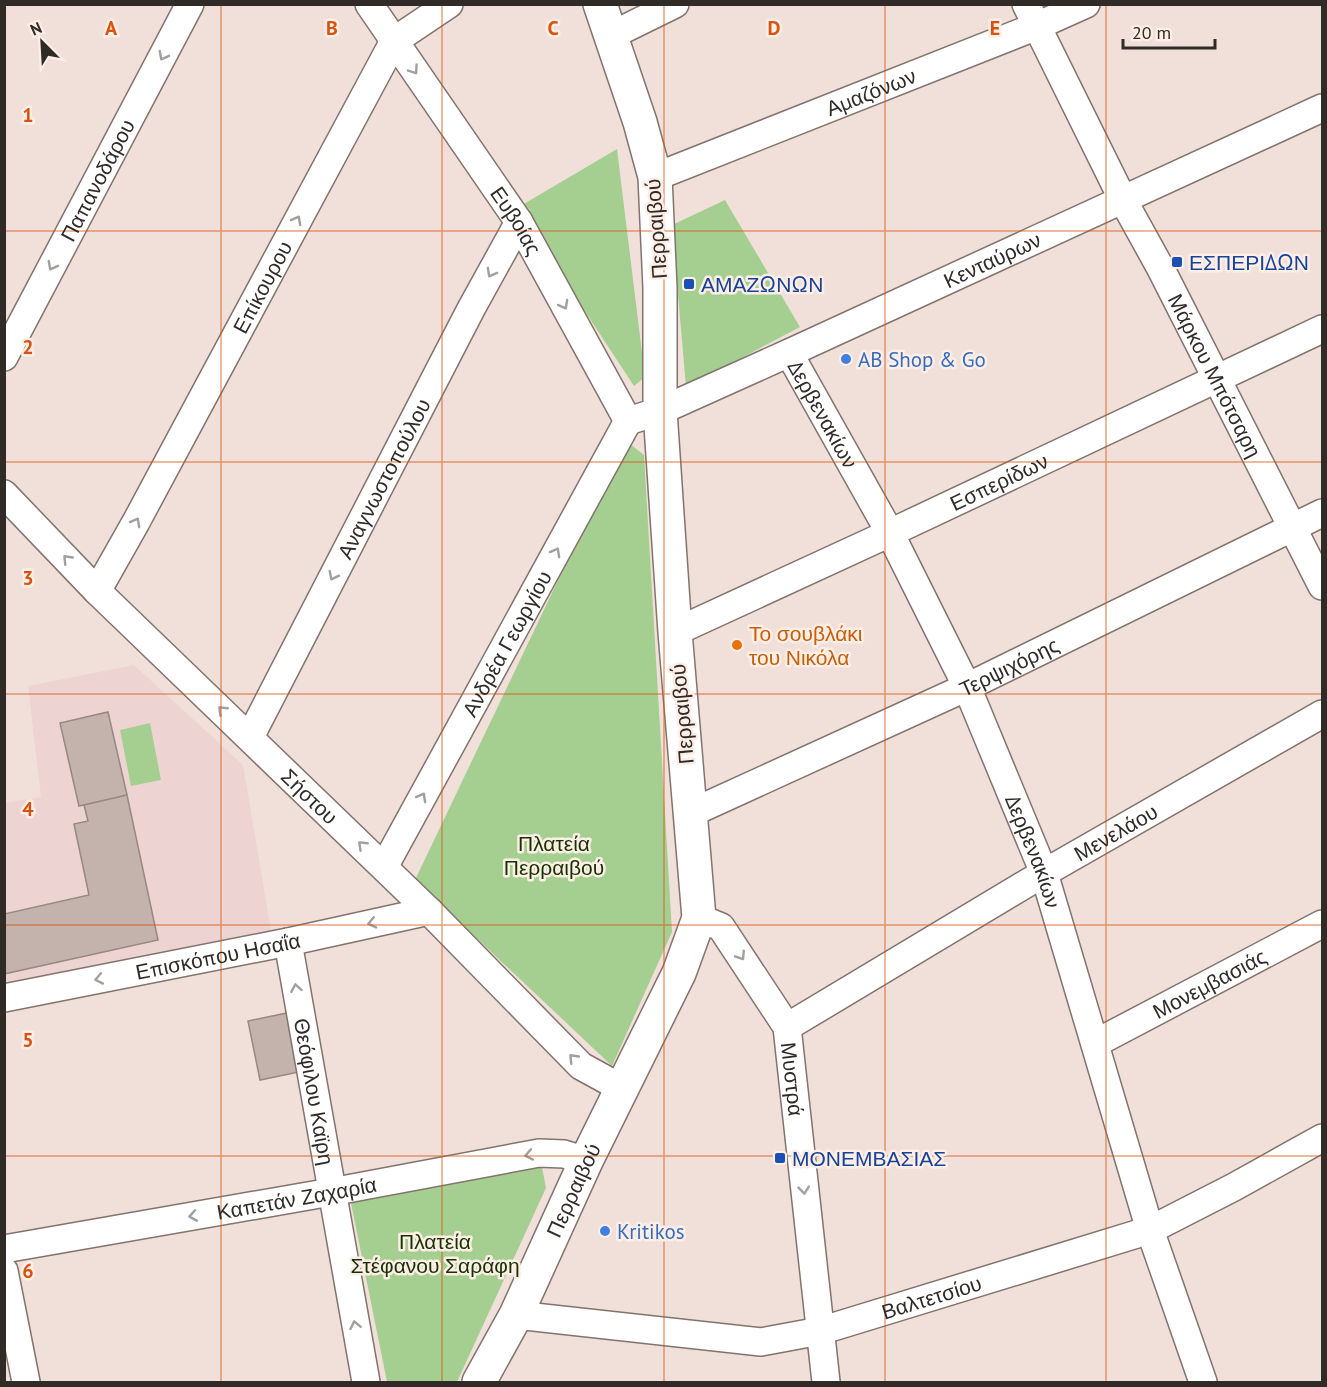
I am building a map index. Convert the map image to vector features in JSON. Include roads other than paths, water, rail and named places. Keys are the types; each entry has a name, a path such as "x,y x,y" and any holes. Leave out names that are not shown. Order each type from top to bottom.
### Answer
{"street":[{"name":"Παπανοδάρου","path":"4,357 190,4"},
{"name":"Ευβοίας","path":"369,4 519,222 628,421"},
{"name":"Επίκουρου","path":"97,591 394,41 449,4"},
{"name":"Περραιβού","path":"480,1383 516,1314 586,1161 679,973 699,918 675,632 660,411 660,288 655,177 640,122 600,4"},
{"path":"610,36 675,4"},
{"name":"Αμαζόνων","path":"655,177 1031,15 1086,4"},
{"name":"Μάρκου Μπότσαρη","path":"1031,15 1123,201 1217,378 1323,586"},
{"name":"Κενταύρων","path":"660,411 1323,108"},
{"name":"Αναγνωστοπούλου","path":"250,737 471,309 519,222"},
{"name":"Εσπερίδων","path":"675,632 1323,329"},
{"name":"Δερβενακίων","path":"789,354 890,533 967,687 1044,873 1150,1230 1203,1383"},
{"path":"628,421 660,411"},
{"name":"Ανδρέα Γεωργίου","path":"384,867 628,421"},
{"name":"Σήστου","path":"4,494 97,591 429,911 581,1066 622,1089"},
{"name":"Τερψιχόρης","path":"691,813 967,687 1323,513"},
{"name":"Μενελάου","path":"787,1027 1044,873 1323,714"},
{"name":"Επισκόπου Ησαΐα","path":"4,998 288,942 429,911"},
{"name":"Μυστρά","path":"699,918 721,927 787,1027 826,1383"},
{"name":"Μονεμβασιάς","path":"1096,1043 1323,924"},
{"name":"Θεόφιλου Καϊρη","path":"288,942 366,1383"},
{"name":"Βαλτετσίου","path":"516,1314 761,1342 820,1331 1150,1230 1323,1138"},
{"name":"Καπετάν Ζαχαρία","path":"4,1249 539,1153 564,1154 586,1161"},
{"path":"4,1271 26,1383"}],"place":[{"name":"ΕΣΠΕΡΙΔΩΝ","path":"1177,262"},
{"name":"ΑΜΑΖΩΝΩΝ","path":"689,284"},
{"name":"AB Shop & Go","path":"846,359"},
{"name":"Το σουβλάκι του Νικόλα","path":"737,645"},
{"name":"ΜΟΝΕΜΒΑΣΙΑΣ","path":"780,1158"},
{"name":"Kritikos","path":"605,1231"}],"park label":[{"name":"Πλατεία Περραιβού","path":"554,855"},
{"name":"Πλατεία Στέφανου Σαράφη","path":"435,1253"}]}
